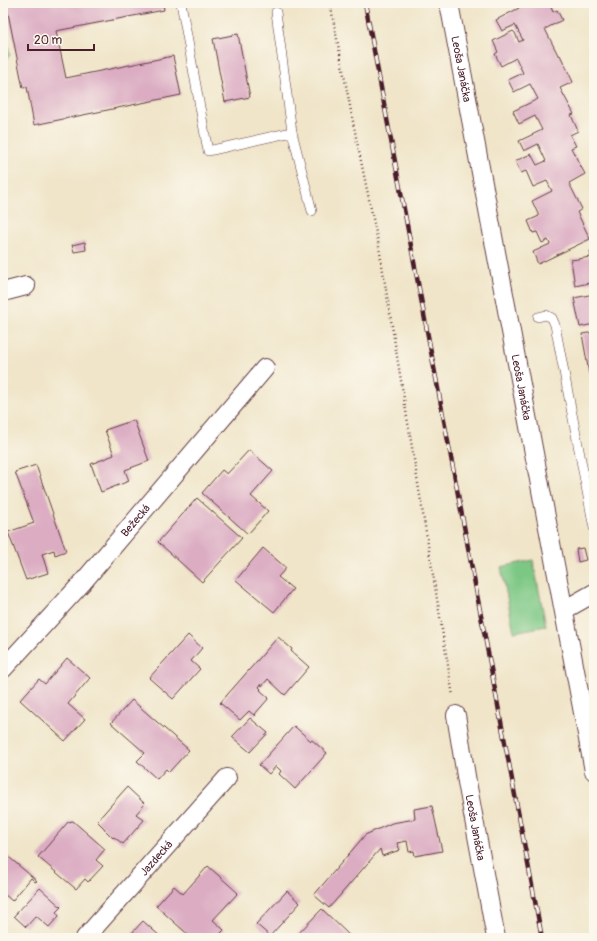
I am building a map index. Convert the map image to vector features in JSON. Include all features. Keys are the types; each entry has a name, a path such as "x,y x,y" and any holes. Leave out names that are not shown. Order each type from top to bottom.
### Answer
{"street":[{"name":"Leoša Janáčka","path":"449,3 594,771"},
{"path":"3,292 26,286"},
{"name":"Bežecká","path":"3,669 82,583 264,368"},
{"path":"564,610 594,593"},
{"name":"Leoša Janáčka","path":"456,715 468,790 496,938"},
{"name":"Jazdecká","path":"85,938 227,778"}],"lane":[{"path":"181,3 208,151 292,132"},
{"path":"276,12 292,132 312,212"},
{"path":"538,317 546,315 552,318 555,325 594,528"}],"path":[{"path":"330,3 379,247 456,715"}],"green space":[{"path":"3,22 10,55 3,63"},
{"path":"533,560 546,626 514,632 501,567"}],"building":[{"path":"6,3 163,3 164,10 56,31 66,78 173,56 181,95 34,125 27,87 23,88"},
{"path":"497,3 507,3 499,7"},
{"path":"517,3 549,3 553,12 557,10 562,20 545,29 573,82 560,88 574,114 571,115 578,131 570,135 576,146 571,148 585,174 569,183 582,209 577,212 590,239 538,264 533,252 550,244 548,240 542,243 537,232 533,233 528,221 539,216 532,201 552,191 547,181 533,187 526,171 521,173 515,161 531,154 537,165 546,161 538,144 524,151 519,141 542,130 535,116 519,124 513,111 538,99 530,84 514,92 508,80 523,73 516,58 501,66 495,54 498,52 493,41 513,31 519,42 523,40 515,25 502,31 496,20 519,8"},
{"path":"238,34 250,97 225,102 213,39"},
{"path":"85,242 86,250 74,252 72,245"},
{"path":"594,250 594,282 575,286 571,260 591,257 590,251"},
{"path":"594,294 594,324 580,327 574,298"},
{"path":"594,332 594,372 589,373 582,334"},
{"path":"134,420 149,461 125,470 129,481 101,492 91,464 114,455 105,430"},
{"path":"249,450 273,471 251,496 268,511 248,534 202,493 222,470 227,474"},
{"path":"36,465 66,551 55,555 54,550 42,554 48,573 26,580 8,532 34,523 15,472"},
{"path":"197,498 242,538 202,582 158,542"},
{"path":"263,548 286,568 278,577 293,589 274,612 236,580"},
{"path":"583,548 586,560 578,562 576,549"},
{"path":"188,635 202,648 191,661 200,669 173,699 149,678"},
{"path":"278,637 309,667 285,695 268,679 262,686 261,684 259,687 261,689 260,690 269,698 255,714 255,716 249,711 240,720 220,703"},
{"path":"67,658 90,678 68,704 85,719 65,741 20,700 39,679 45,684"},
{"path":"132,700 189,750 169,772 166,769 157,779 137,761 145,753 111,723"},
{"path":"250,718 268,733 250,752 232,737"},
{"path":"294,726 327,753 295,789 279,774 281,771 276,766 269,774 259,765"},
{"path":"127,787 145,804 136,814 144,820 123,844 114,837 113,838 97,821"},
{"path":"432,806 442,851 415,856 414,851 409,852 407,841 397,843 400,850 382,856 380,849 329,908 314,895 365,835 392,823 415,819 414,809"},
{"path":"73,821 105,849 96,860 103,866 88,882 85,879 76,889 38,857 68,822"},
{"path":"3,852 37,881 35,882 31,878 12,901 3,893"},
{"path":"208,866 238,893 213,920 224,930 216,938 192,938 156,906 174,886 183,894"},
{"path":"40,888 61,907 56,912 59,916 49,927 36,916 26,927 14,916"},
{"path":"287,891 300,903 270,936 256,924"},
{"path":"322,909 352,938 294,938"},
{"path":"143,921 162,938 135,938 131,934"}],"railway":[{"path":"365,3 542,938"}]}
